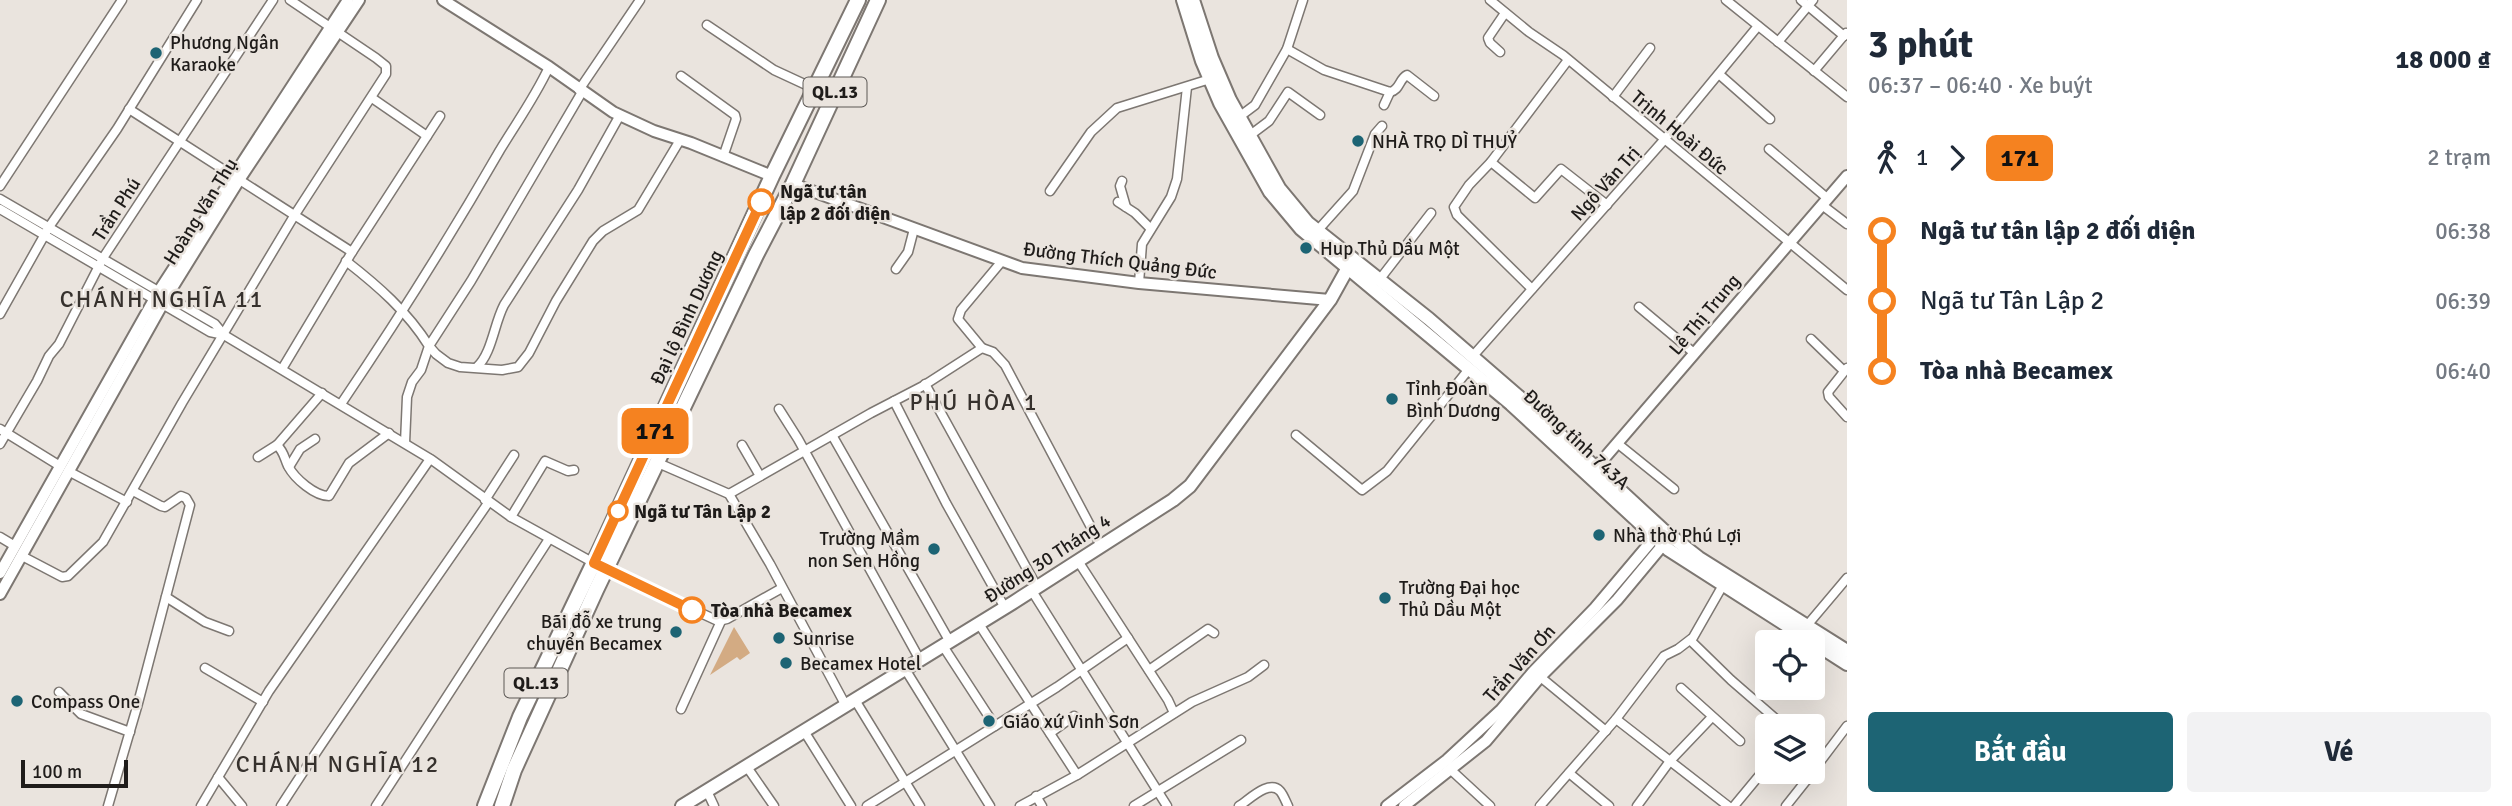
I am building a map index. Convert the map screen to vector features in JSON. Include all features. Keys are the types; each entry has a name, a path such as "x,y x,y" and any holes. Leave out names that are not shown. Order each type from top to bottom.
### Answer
{"highway":[{"name":"Đại lộ Bình Dương","path":"502,806 514,770 600,566 772,176 858,0"},
{"name":"Đại lộ Bình Dương","path":"485,806 520,717 658,463 756,255 793,184 878,0"},
{"path":"772,176 793,184"}],"main road":[{"name":"Đường tỉnh 743A","path":"1183,0 1210,79 1240,141 1270,192 1301,229 1380,279 1663,537 1723,585 1803,630"},
{"name":"Đường tỉnh 743A","path":"1193,0 1212,58 1239,117 1279,188 1308,223 1351,263 1471,363"},
{"name":"Đường 30 Tháng 4","path":"682,806 1005,608 1190,486 1330,300 1351,263"},
{"name":"Đường tỉnh 743A","path":"1663,537 1699,558 1803,630"},
{"name":"Đường tỉnh 743A","path":"1825,640 1847,651"},
{"name":"Đường tỉnh 743A","path":"1825,647 1847,664"}],"street":[{"path":"0,186 122,0"},
{"path":"0,314 47,231 129,109 197,0"},
{"name":"Trần Phú","path":"0,444 3,431 59,344 101,262 273,0"},
{"path":"0,537 62,577 68,576 103,542 295,216 386,74 386,66 290,0"},
{"name":"Hoàng Văn Thụ","path":"334,29 348,0"},
{"name":"Hoàng Văn Thụ","path":"0,594 5,571 161,297 334,29 359,0"},
{"path":"443,0 621,115 654,131 772,176"},
{"path":"405,443 407,397 412,382 421,370 429,346 471,281 581,91 640,0"},
{"path":"1239,117 1255,105 1287,49 1303,0"},
{"name":"Trịnh Hoài Đức","path":"1490,0 1568,60 1847,290"},
{"path":"1726,0 1847,97"},
{"path":"1778,42 1807,2 1845,34 1814,71"},
{"path":"1500,51 1488,38 1505,13"},
{"path":"707,25 774,70 815,89"},
{"name":"Ngô Văn Trị","path":"1296,435 1325,456 1362,490 1387,471 1532,289 1720,75 1758,26"},
{"path":"1613,97 1650,48"},
{"path":"1287,49 1324,70 1390,92"},
{"path":"1532,289 1457,215 1454,207 1568,60"},
{"path":"341,404 403,311 536,96 549,67"},
{"path":"1384,105 1390,92 1408,75 1434,96"},
{"path":"1720,75 1770,119"},
{"path":"681,76 735,115 723,157"},
{"path":"1050,191 1082,143 1117,108 1210,79"},
{"path":"1139,283 1142,244 1171,197 1177,178 1187,87"},
{"path":"1249,136 1269,121 1288,92 1320,115"},
{"path":"372,98 427,136"},
{"path":"129,109 352,252"},
{"path":"346,261 403,311 429,346 448,363 471,369 477,367 489,351 497,318 504,305 578,190 621,115"},
{"path":"282,369 346,261 440,116"},
{"path":"1318,230 1353,191 1376,134 1382,126"},
{"path":"477,367 510,370 520,364 593,241 603,231 638,210 680,140"},
{"path":"1769,149 1847,224"},
{"path":"1491,162 1535,198 1563,169 1607,205"},
{"name":"Lê Thị Trung","path":"1592,473 1847,176"},
{"path":"1122,181 1122,205 1150,228"},
{"name":"Đường Thích Quảng Đức","path":"793,184 1022,268 1139,283 1330,300"},
{"path":"0,199 47,231 161,297 210,332 224,335 389,433 511,517 600,566 713,620 721,621 782,588"},
{"path":"0,209 47,231"},
{"path":"1380,279 1432,213"},
{"path":"897,269 908,252 914,229"},
{"path":"1002,261 961,310 958,319 982,348 993,352 1005,365 1101,546"},
{"path":"1639,307 1694,353"},
{"path":"1811,339 1846,370 1828,392 1829,397 1847,417"},
{"path":"729,494 925,384 982,348"},
{"path":"925,384 1034,589 1081,670 1167,806"},
{"path":"258,457 277,445 322,393"},
{"path":"894,401 946,503 1005,608"},
{"path":"779,410 920,660"},
{"path":"3,431 127,502"},
{"path":"277,445 298,479 319,494 329,496 349,463 389,433"},
{"path":"832,435 946,644 995,726"},
{"path":"289,467 300,449 315,439"},
{"path":"1617,443 1674,489"},
{"path":"742,445 760,476"},
{"path":"281,806 487,501 514,455"},
{"path":"201,806 263,702 430,459"},
{"path":"511,517 546,461 568,471 574,470"},
{"path":"658,463 729,494 850,703 920,806"},
{"path":"108,806 131,732 190,505 186,498 181,496 165,507 161,506 134,491"},
{"name":"Trần Văn Ơn","path":"1387,806 1502,710 1663,537"},
{"path":"376,806 549,539"},
{"path":"1078,561 1174,713"},
{"path":"1803,630 1847,578"},
{"path":"1540,806 1616,719 1664,656 1691,639 1723,585"},
{"path":"166,597 205,622 229,631"},
{"path":"681,709 721,621"},
{"path":"979,624 1077,775"},
{"path":"1149,670 1208,629 1214,633"},
{"path":"866,806 1031,704 1128,638"},
{"path":"1691,639 1696,647 1770,714"},
{"path":"1020,806 1077,775 1174,713 1208,694 1248,677 1264,665"},
{"path":"205,668 263,702"},
{"path":"905,669 990,806"},
{"path":"1537,675 1605,731"},
{"name":"Trần Văn Ơn","path":"1404,806 1451,771 1497,729 1537,675"},
{"path":"1681,688 1740,741"},
{"path":"59,692 81,714 131,732"},
{"path":"1050,733 1073,716"},
{"path":"1637,806 1670,761 1712,717"},
{"path":"1616,719 1728,806"},
{"path":"1825,755 1847,726"},
{"path":"804,731 851,806"},
{"path":"1134,806 1241,740"},
{"path":"747,767 774,806"},
{"path":"1451,771 1490,806"},
{"path":"1569,773 1609,806"},
{"path":"218,778 242,806"},
{"path":"1734,806 1755,781"},
{"path":"1786,806 1804,784"},
{"path":"1242,805 1264,789 1276,788 1288,806"},
{"path":"707,791 714,806"},
{"path":"1036,796 1042,806"}],"shaded area":[{"path":"734,627 750,653 740,660 737,657 710,675"}],"bus line":[{"name":"171","path":"692,610 594,563 761,202"}],"place":[{"name":"Phương Ngân Karaoke","path":"156,53"},
{"name":"NHÀ TRỌ DÌ THUỶ","path":"1358,141"},
{"name":"Ngã tư tân lập 2 đối diện","path":"761,202"},
{"name":"Hup Thủ Dầu Một","path":"1306,248"},
{"name":"Tỉnh Đoàn Bình Dương","path":"1392,399"},
{"name":"Ngã tư Tân Lập 2","path":"618,511"},
{"name":"Nhà thờ Phú Lợi","path":"1599,535"},
{"name":"Trường Mầm non Sen Hồng","path":"934,549"},
{"name":"Trường Đại học Thủ Dầu Một","path":"1385,598"},
{"name":"Tòa nhà Becamex","path":"692,610"},
{"name":"Bãi đỗ xe trung chuyển Becamex","path":"676,632"},
{"name":"Sunrise","path":"779,638"},
{"name":"Becamex Hotel","path":"786,663"},
{"name":"Compass One","path":"17,701"},
{"name":"Giáo xứ Vinh Sơn","path":"989,721"}],"district":[{"name":"CHÁNH NGHĨA 11","path":"162,299"},
{"name":"PHÚ HÒA 1","path":"974,402"},
{"name":"CHÁNH NGHĨA 12","path":"338,764"}]}
